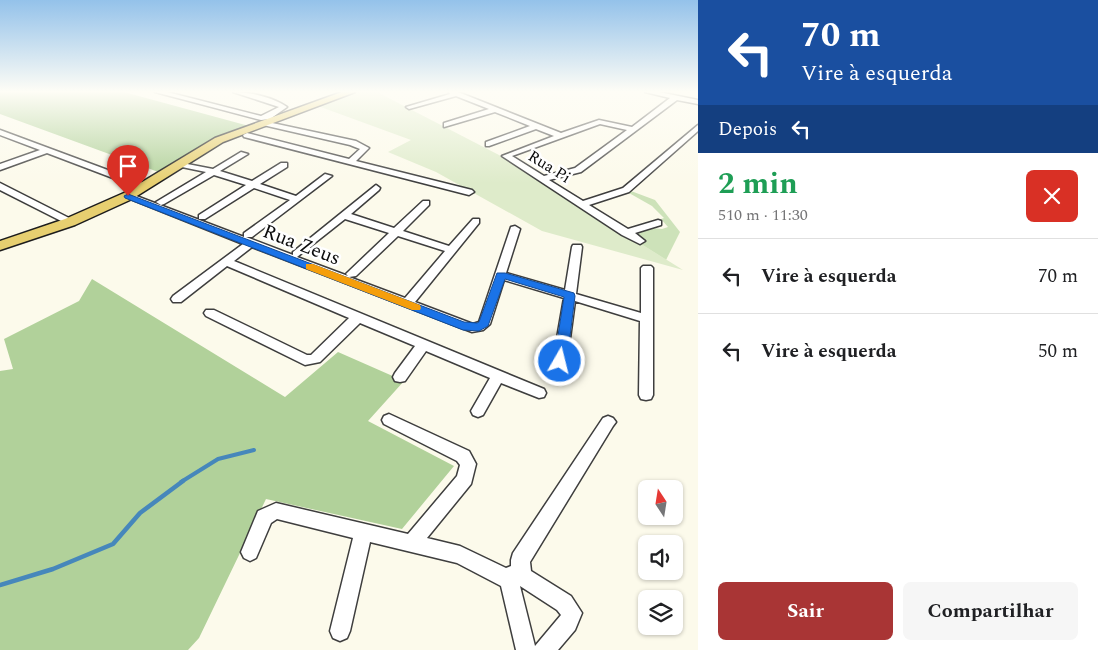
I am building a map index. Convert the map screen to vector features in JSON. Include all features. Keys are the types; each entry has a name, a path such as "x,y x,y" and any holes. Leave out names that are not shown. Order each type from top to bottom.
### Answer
{"main road":[{"path":"0,246 70,222 128,196 145,188 215,142 263,122"}],"street":[{"path":"273,122 284,128 353,143 365,148 350,162"},
{"path":"447,125 455,122"},
{"path":"526,122 561,136"},
{"name":"Rua Pi","path":"600,122 506,156 640,242"},
{"name":"Rua Pi","path":"602,122 632,129"},
{"path":"542,179 578,170 641,122"},
{"path":"489,144 536,126"},
{"path":"582,204 626,190 698,127"},
{"path":"264,139 284,128"},
{"path":"0,132 145,188"},
{"path":"247,135 469,192"},
{"path":"0,167 47,150"},
{"path":"160,202 209,170 244,154"},
{"path":"184,162 297,199"},
{"path":"202,217 284,164"},
{"path":"177,299 226,262 297,199 328,176"},
{"path":"297,254 376,188"},
{"path":"3,190 70,222"},
{"name":"Rua Zeus","path":"128,196 249,240 463,326 479,327 484,324 501,275"},
{"path":"352,274 426,203"},
{"path":"344,215 452,250"},
{"path":"406,304 476,221"},
{"path":"626,233 658,223"},
{"path":"515,229 501,275 646,319"},
{"path":"560,361 577,248"},
{"path":"226,262 539,393"},
{"path":"646,395 647,268"},
{"path":"210,313 305,360 315,358 358,317"},
{"path":"400,377 423,344"},
{"path":"478,411 498,376"},
{"path":"389,420 463,456 468,464 465,479 411,544"},
{"path":"526,650 516,578 520,560 608,422"},
{"path":"250,552 264,517 276,511 460,555 516,578 564,603 572,613 568,623 544,650"},
{"path":"340,631 363,533"}],"green space":[{"path":"23,122 236,122 249,126 161,173"},
{"path":"363,122 436,122 499,155 683,270 542,231 436,172 388,152 411,140"},
{"path":"631,191 655,200 680,232 666,260 628,236 652,228 662,229 668,227 661,219 664,218 652,206 629,193"},
{"path":"92,279 285,397 338,352 404,381 368,421 454,466 402,529 266,499 199,638 188,650 0,650 0,371 13,369 4,339 79,301"}],"waterway":[{"path":"181,482 218,459 254,450"},
{"path":"0,585 53,569 113,544 140,513 183,481"}],"slow traffic":[{"path":"309,267 416,308"}],"route":[{"path":"128,196 463,326 472,328 484,324 501,275 570,296 560,361"}]}
